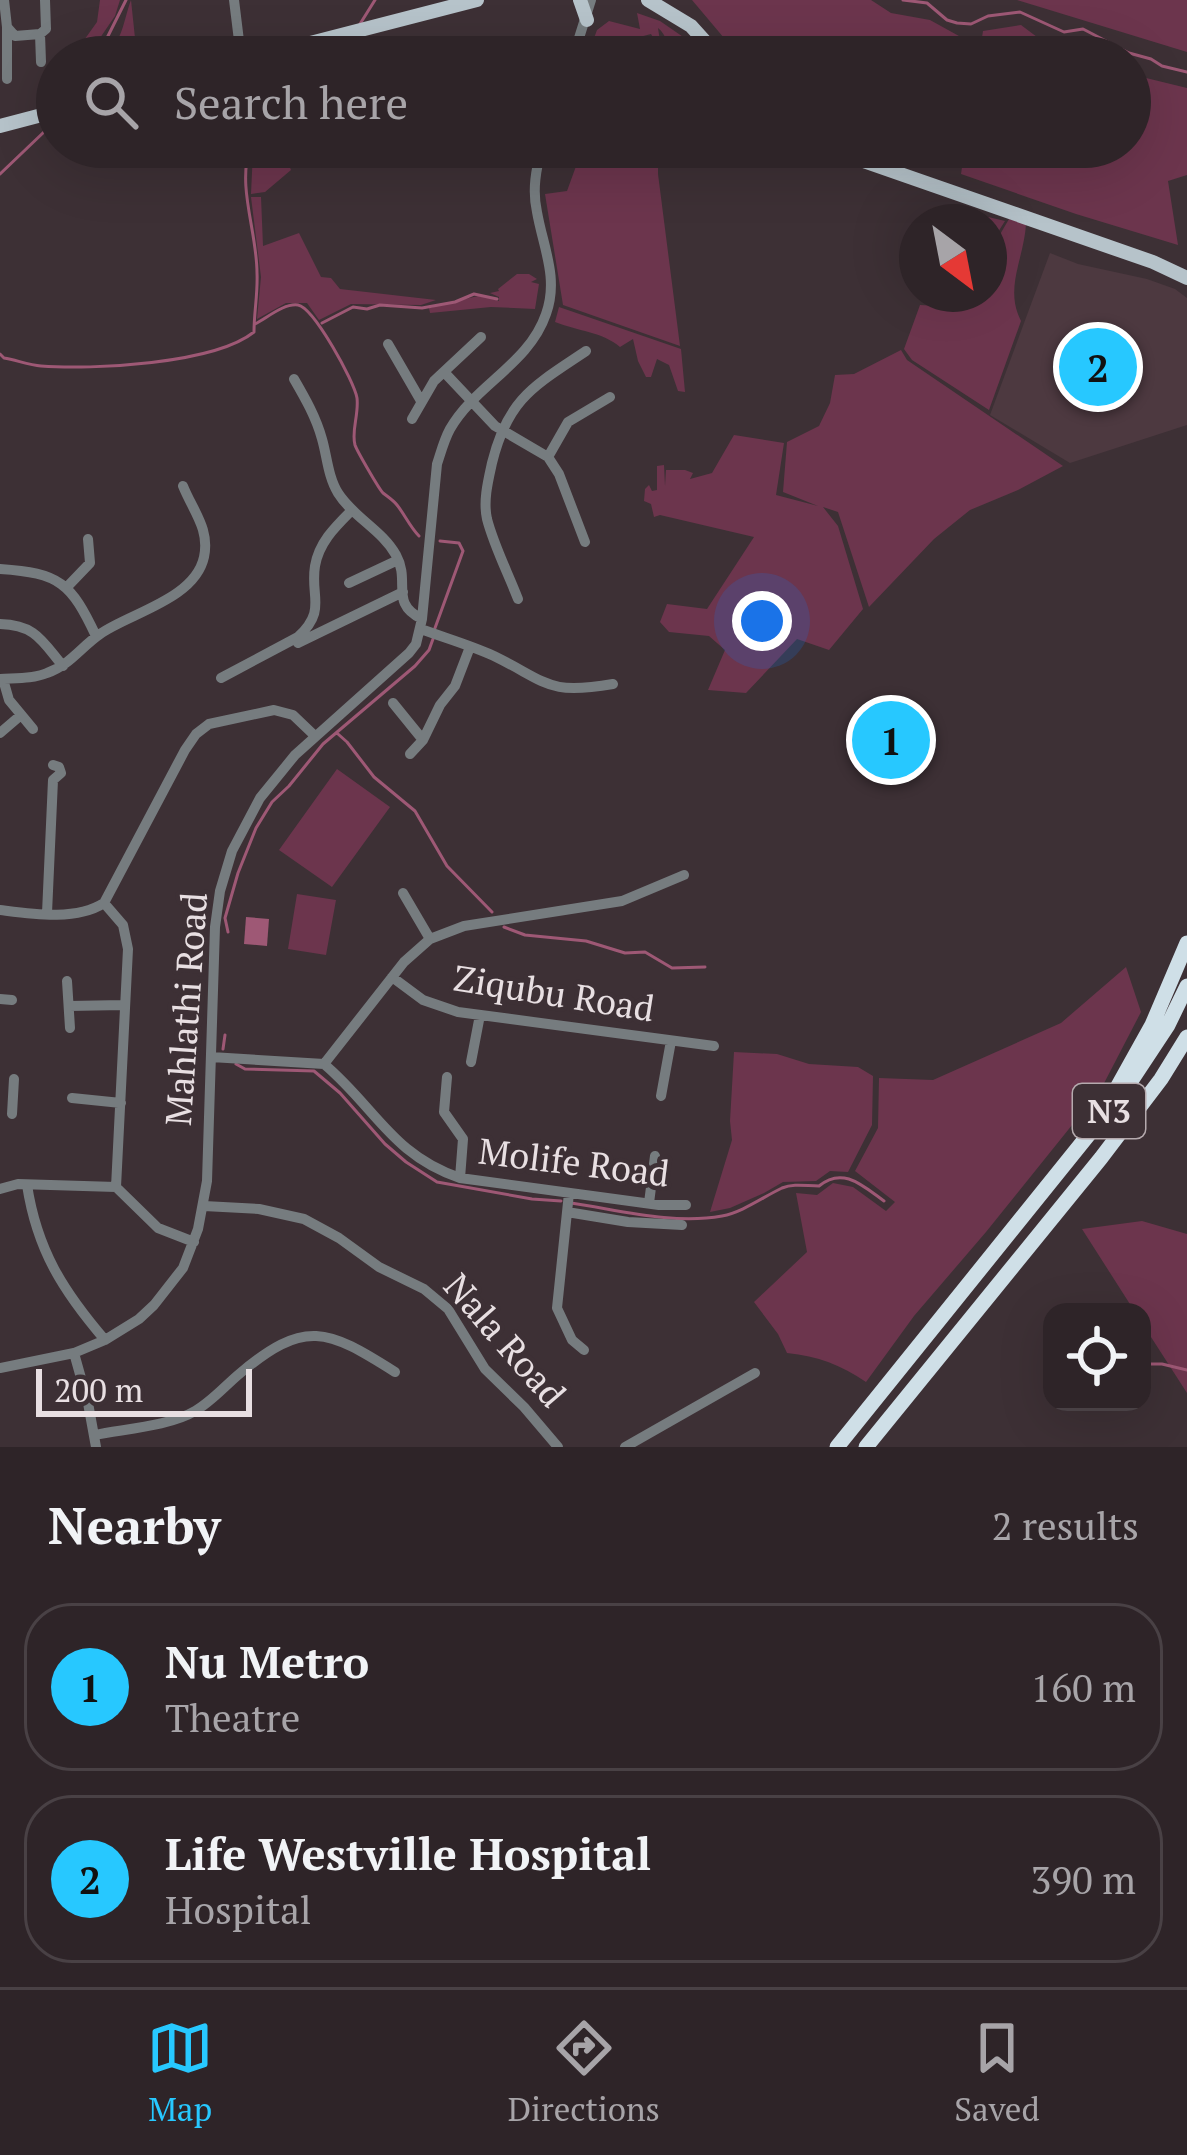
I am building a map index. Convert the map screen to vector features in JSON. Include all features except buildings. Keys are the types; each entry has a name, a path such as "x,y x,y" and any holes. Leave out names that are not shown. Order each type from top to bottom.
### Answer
{"highway":[{"path":"1090,1136 1152,1025 1187,943"},
{"name":"N3","path":"837,1447 1090,1136 1148,1059 1187,986"},
{"name":"N3","path":"866,1447 1144,1104 1184,1045"}],"main road":[{"path":"337,36 477,0"},
{"path":"648,0 680,17 699,36"},
{"path":"587,20 590,1"},
{"path":"0,126 36,116"},
{"path":"883,168 1187,278"}],"street":[{"path":"4,0 7,79"},
{"path":"7,27 15,36 40,34 47,24 45,0"},
{"path":"234,0 238,36"},
{"path":"581,36 587,20"},
{"path":"422,624 437,464 449,430 524,352 547,312 552,286 536,209 538,168"},
{"path":"412,419 434,381 481,337"},
{"path":"388,344 422,401"},
{"path":"518,599 488,524 485,504 502,431 529,390 586,351"},
{"path":"444,372 502,431 548,457 560,474 585,542"},
{"path":"294,379 318,426 334,487 398,560 410,613 422,624 549,686 567,690 613,684"},
{"path":"548,457 568,422 610,398"},
{"path":"33,729 9,700 2,679 46,674 63,666 96,636 178,592 199,571 205,550 203,529 183,487"},
{"path":"221,677 298,638 311,623 317,603 314,569 319,552 352,510"},
{"path":"68,587 90,563 88,538"},
{"path":"349,583 398,560"},
{"path":"0,569 41,574 68,587 96,636"},
{"path":"286,644 305,640 403,592"},
{"path":"0,624 34,632 63,666"},
{"name":"Mahlathi Road","path":"0,1368 74,1353 105,1340 139,1318 184,1268 204,1206 215,928 232,851 260,798 295,755 399,664 416,644 422,624"},
{"path":"410,754 460,677 470,647"},
{"path":"393,703 423,740"},
{"path":"0,910 81,914 104,903 185,750 202,729 224,720 281,710 315,736"},
{"path":"0,733 21,715"},
{"path":"46,913 53,779"},
{"path":"211,1057 324,1064 413,952 430,939 464,926 622,901 684,875"},
{"path":"403,893 430,939"},
{"path":"104,903 127,935 116,1187"},
{"name":"Ziqubu Road","path":"392,977 429,1003 458,1012 714,1046"},
{"path":"67,981 70,1028"},
{"path":"69,1006 124,1004"},
{"path":"472,1062 480,1015"},
{"path":"661,1096 671,1041"},
{"name":"Molife Road","path":"324,1064 410,1154 460,1178 568,1202 686,1205"},
{"path":"447,1077 444,1112 463,1139 460,1178"},
{"path":"12,1114 6,1098 14,1079"},
{"path":"72,1098 121,1102"},
{"path":"649,1203 655,1156"},
{"path":"27,1185 38,1236 51,1267 105,1340"},
{"path":"0,1189 116,1187 158,1228 194,1242"},
{"path":"584,1350 572,1340 557,1308 568,1202 628,1222 682,1225"},
{"name":"Nala Road","path":"204,1206 259,1209 304,1219 379,1267 424,1288 448,1310 493,1378 558,1447"},
{"path":"74,1353 95,1441 185,1416 264,1355 312,1334 335,1337 395,1372"},
{"path":"625,1447 755,1372"}],"shaded area":[{"path":"100,0 120,0 101,36 87,36 97,22"},
{"path":"131,0 135,36 120,36"},
{"path":"692,0 871,0 891,13 930,20 959,36 722,36"},
{"path":"1017,0 1187,0 1187,52 1151,41 1151,36 1135,36"},
{"path":"637,13 682,36 664,36 658,28 659,36 595,36 609,21 640,29"},
{"path":"1021,25 1036,36 982,36 983,31"},
{"path":"1151,79 1187,88 1187,175 1168,181 1178,245 961,174 962,168 1151,168"},
{"path":"252,168 290,168 265,192 251,194"},
{"path":"575,168 658,168 680,346 563,305 545,194 567,191"},
{"path":"251,197 261,197 263,246 299,233 321,277 331,278 340,289 436,300 421,305 351,304 319,320 307,303 286,303 257,319 261,277"},
{"path":"1007,222 1026,224 1014,297 1021,321 989,410 912,360 904,349 917,312 1007,312"},
{"path":"1050,253 1147,279 1187,298 1187,425 1070,463 990,415"},
{"path":"517,274 537,279 531,282 539,284 535,309 491,307 430,313 429,308 476,296 499,301 490,293"},
{"path":"559,307 681,349 685,392 678,391 669,365 657,359 651,377 646,377 633,339 620,347 555,322"},
{"path":"901,350 907,360 1063,466 970,510 934,539 869,607 838,512 823,507 838,526 863,609 829,650 797,639 746,693 708,690 725,650 709,636 669,632 660,622 667,604 707,609 754,537 654,517 651,504 644,501 649,485 657,490 657,466 664,465 665,486 666,470 693,473 690,479 712,473 734,435 784,443 776,495 818,506 783,492 787,442 819,426 830,403 835,375 854,374"},
{"path":"337,769 390,807 332,887 279,850"},
{"path":"297,894 336,900 326,955 288,949"},
{"path":"246,917 269,919 267,946 244,944"},
{"path":"1126,967 1141,1012 1101,1089 914,1316 866,1382 829,1362 787,1353 754,1302 807,1252 796,1193 817,1195 833,1183 853,1187 886,1211 895,1202 855,1171 878,1128 879,1078 933,1080 1061,1023"},
{"path":"734,1052 858,1067 873,1076 872,1125 848,1172 830,1171 816,1181 783,1182 730,1208 710,1212 732,1140"},
{"path":"1142,1221 1187,1234 1187,1393 1151,1337 1151,1303 1129,1303 1082,1229"}],"waterway":[{"path":"108,36 126,0"},
{"path":"360,24 375,0"},
{"path":"903,0 927,3 957,23 1020,12 1064,32 1083,29 1096,36"},
{"path":"1151,59 1187,72"},
{"path":"0,174 36,140"},
{"path":"0,354 41,366 120,365 211,351 254,332 256,257 247,168"},
{"path":"322,323 353,307 422,308 474,294 497,299"},
{"path":"255,324 293,305 314,318 357,398 355,445 381,490 419,536"},
{"path":"435,628 463,551 459,543 440,541"},
{"path":"228,932 225,918 238,873 272,802 323,744 415,666 433,639"},
{"path":"338,734 374,777 415,811 447,866 492,912"},
{"path":"504,927 625,953 645,952 672,968 705,967"},
{"path":"223,1049 225,1035"},
{"path":"236,1064 245,1069 314,1071 385,1144 437,1182 561,1201"},
{"path":"571,1203 646,1216 703,1218 738,1211 787,1186 819,1186 836,1178 853,1180 884,1201"},
{"path":"1151,1364 1187,1370"}],"place":[{"name":"Life Westville Hospital","path":"1098,367"},
{"name":"Nu Metro","path":"891,740"}]}
